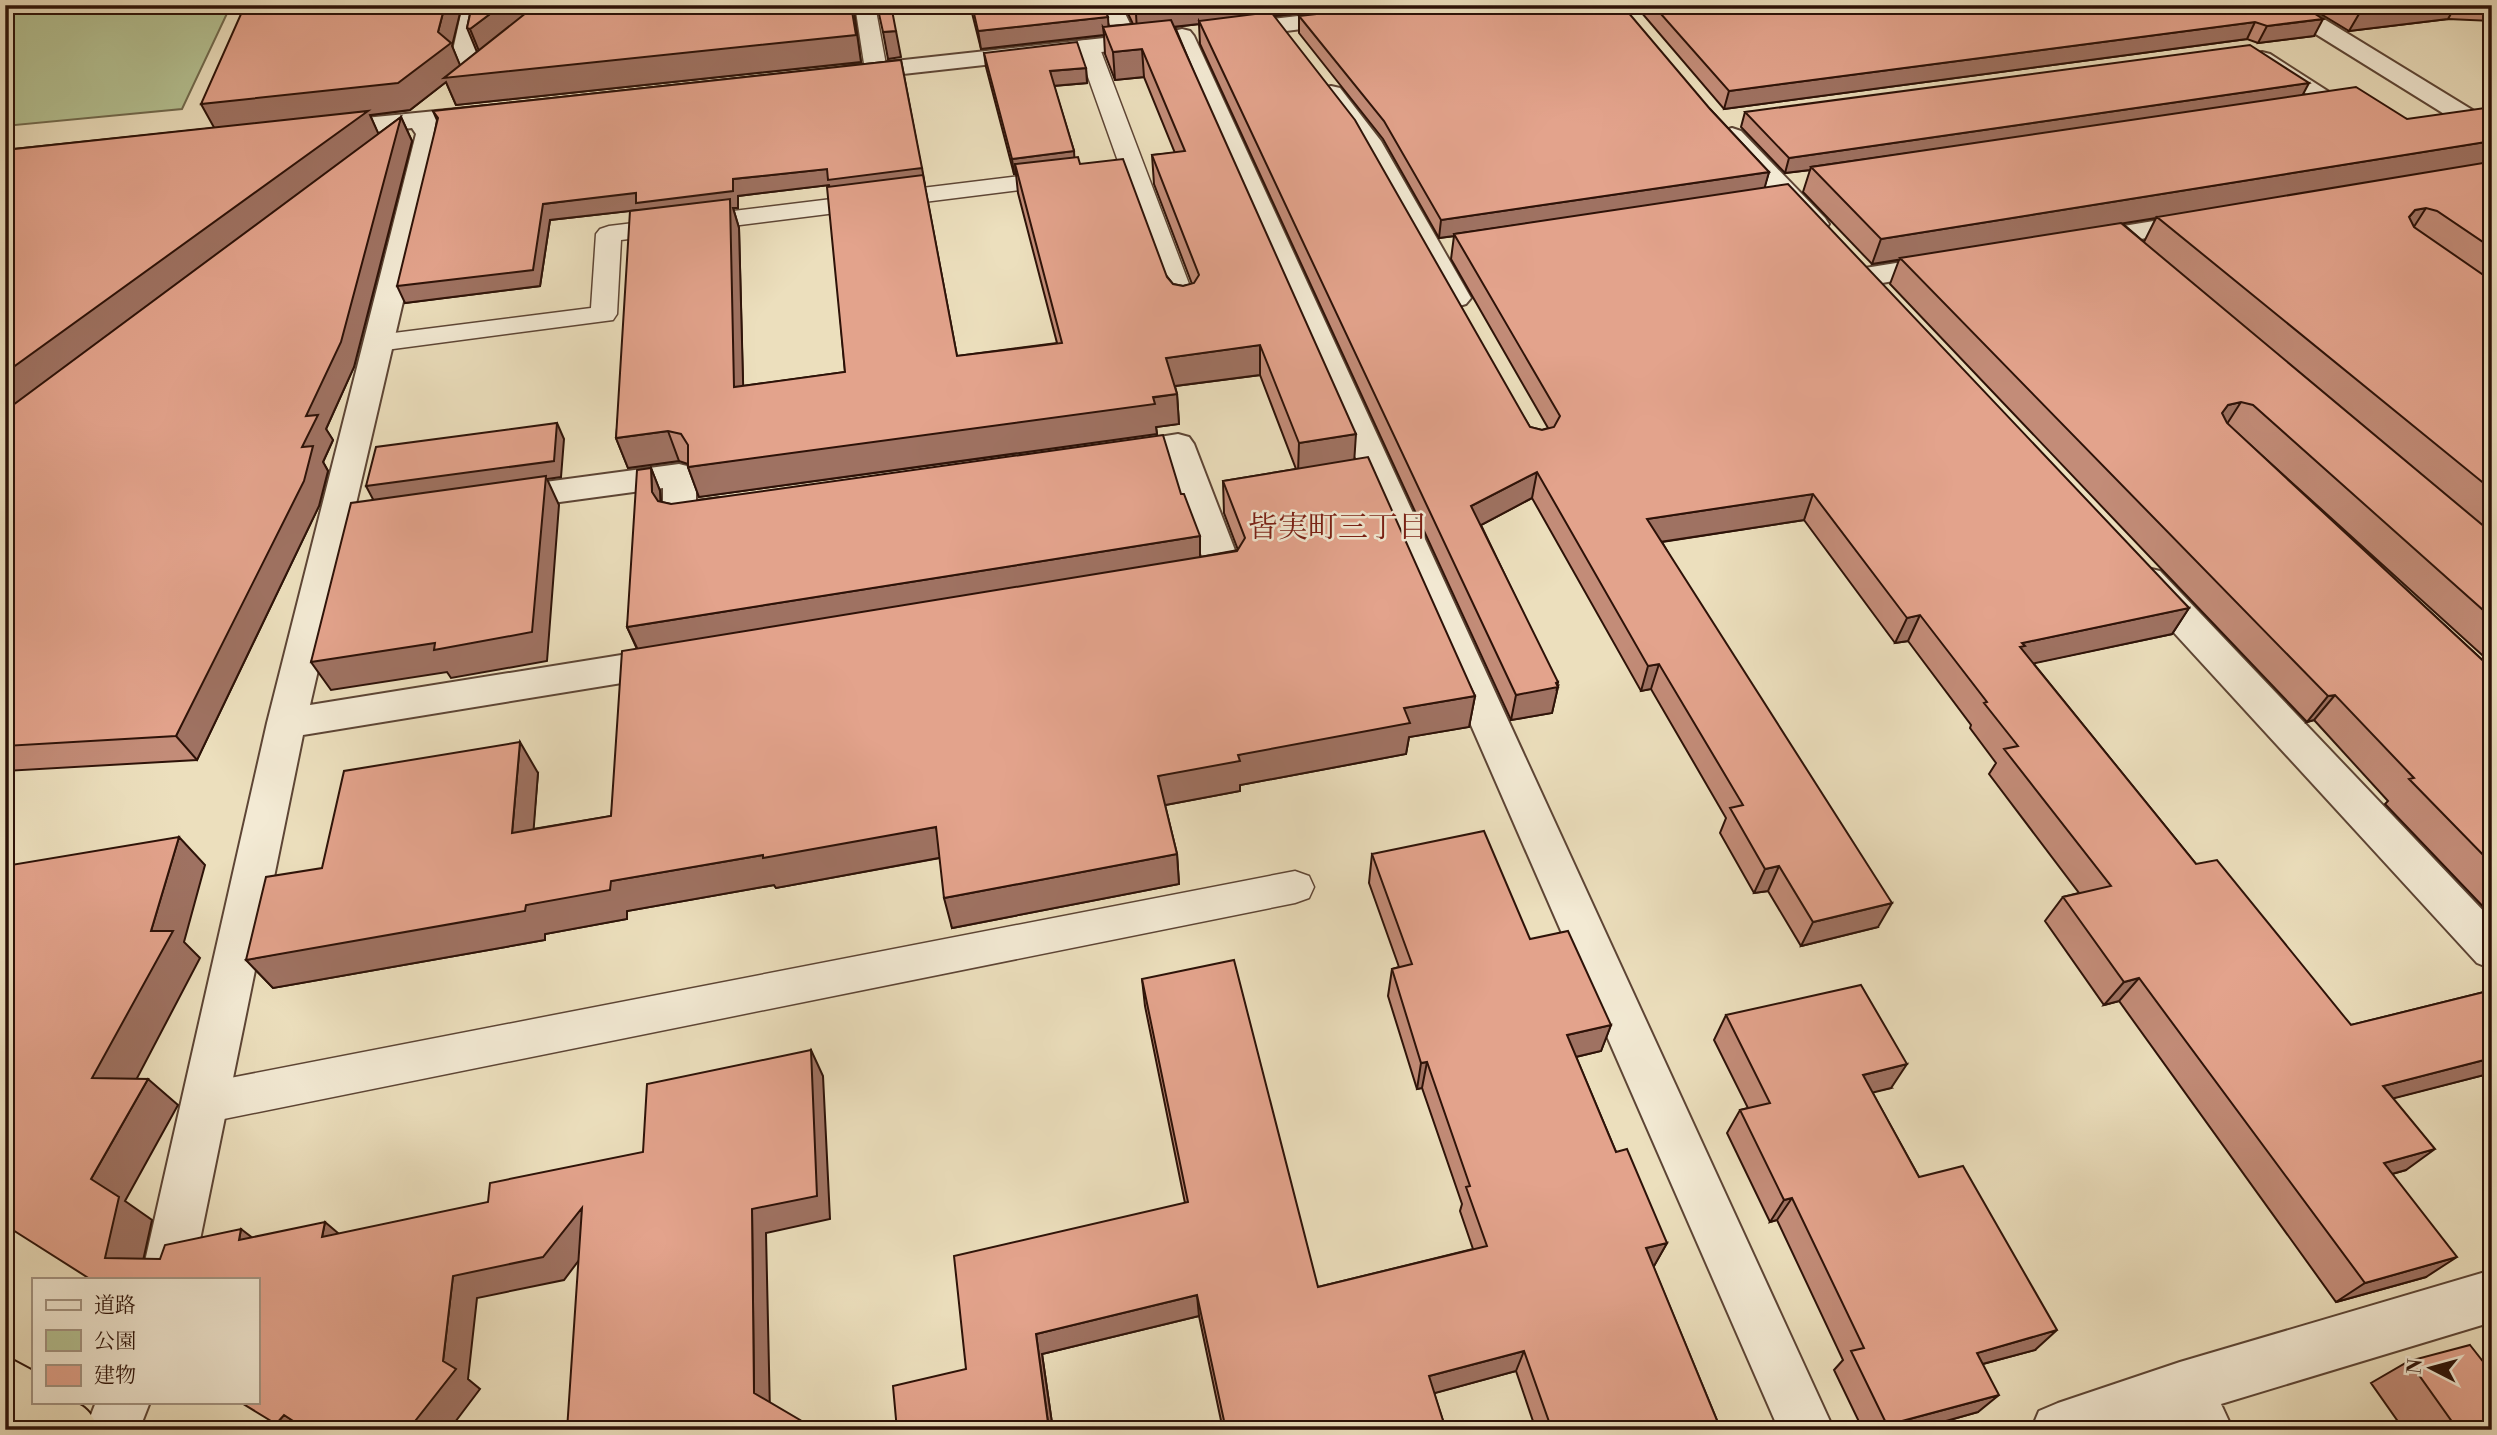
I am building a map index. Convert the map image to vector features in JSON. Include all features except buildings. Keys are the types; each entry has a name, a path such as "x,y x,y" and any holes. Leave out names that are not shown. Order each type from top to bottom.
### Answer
{"highway":[{"path":"5,1383 32,1402"},
{"path":"35,1404 72,1430"}],"street":[{"path":"374,153 492,61 463,59 474,5"},
{"path":"1110,5 1127,42"},
{"path":"2285,5 2492,133"},
{"path":"821,76 1182,36 1286,36 1339,11 1370,15"},
{"path":"1182,36 1365,477 1807,1430"},
{"path":"2247,49 2331,104 2276,112"},
{"path":"1319,78 1368,141 1470,323"},
{"path":"294,134 515,110"},
{"path":"1723,115 1784,191 1894,308"},
{"path":"166,1278 286,723 429,134 418,120"},
{"path":"2049,246 2224,217"},
{"path":"2115,236 2147,262"},
{"path":"1430,251 1458,247"},
{"path":"1850,260 1970,260"},
{"path":"1081,458 1178,444 1213,501 1224,571 1156,583"},
{"path":"473,503 679,475 680,514 749,505"},
{"path":"336,522 432,509"},
{"path":"2131,563 2492,950"},
{"path":"286,723 700,656"},
{"path":"2058,1430 2193,1409 2492,1296"},
{"path":"112,1430 122,1404"}],"lane":[{"path":"865,5 876,70"},
{"path":"1088,46 1184,304"},
{"path":"379,343 604,314 609,234 1133,169"},
{"path":"204,1103 1295,887"}],"green space":[{"path":"5,5 231,5 182,109 5,126"}],"district":[{"name":"皆実町三丁目","path":"1338,528"}]}
